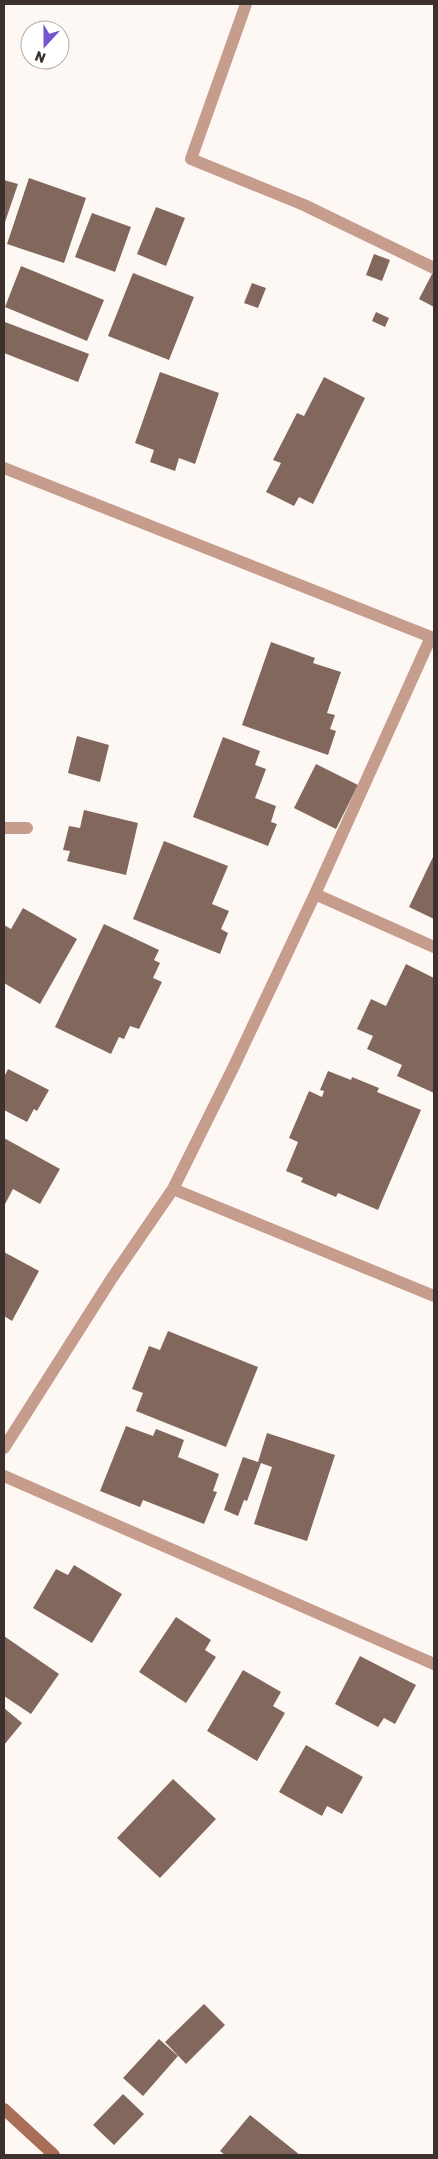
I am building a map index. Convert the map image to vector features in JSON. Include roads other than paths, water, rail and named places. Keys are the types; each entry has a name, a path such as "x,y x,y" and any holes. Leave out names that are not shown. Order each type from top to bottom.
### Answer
{"street":[{"path":"246,4 191,159 304,205 434,268"},
{"path":"4,468 433,637 234,1066 173,1189 112,1278 4,1448"},
{"path":"4,828 27,828"},
{"path":"315,894 434,947"},
{"path":"173,1189 434,1296"},
{"path":"4,1476 434,1664"},
{"path":"4,2109 54,2155"}]}
